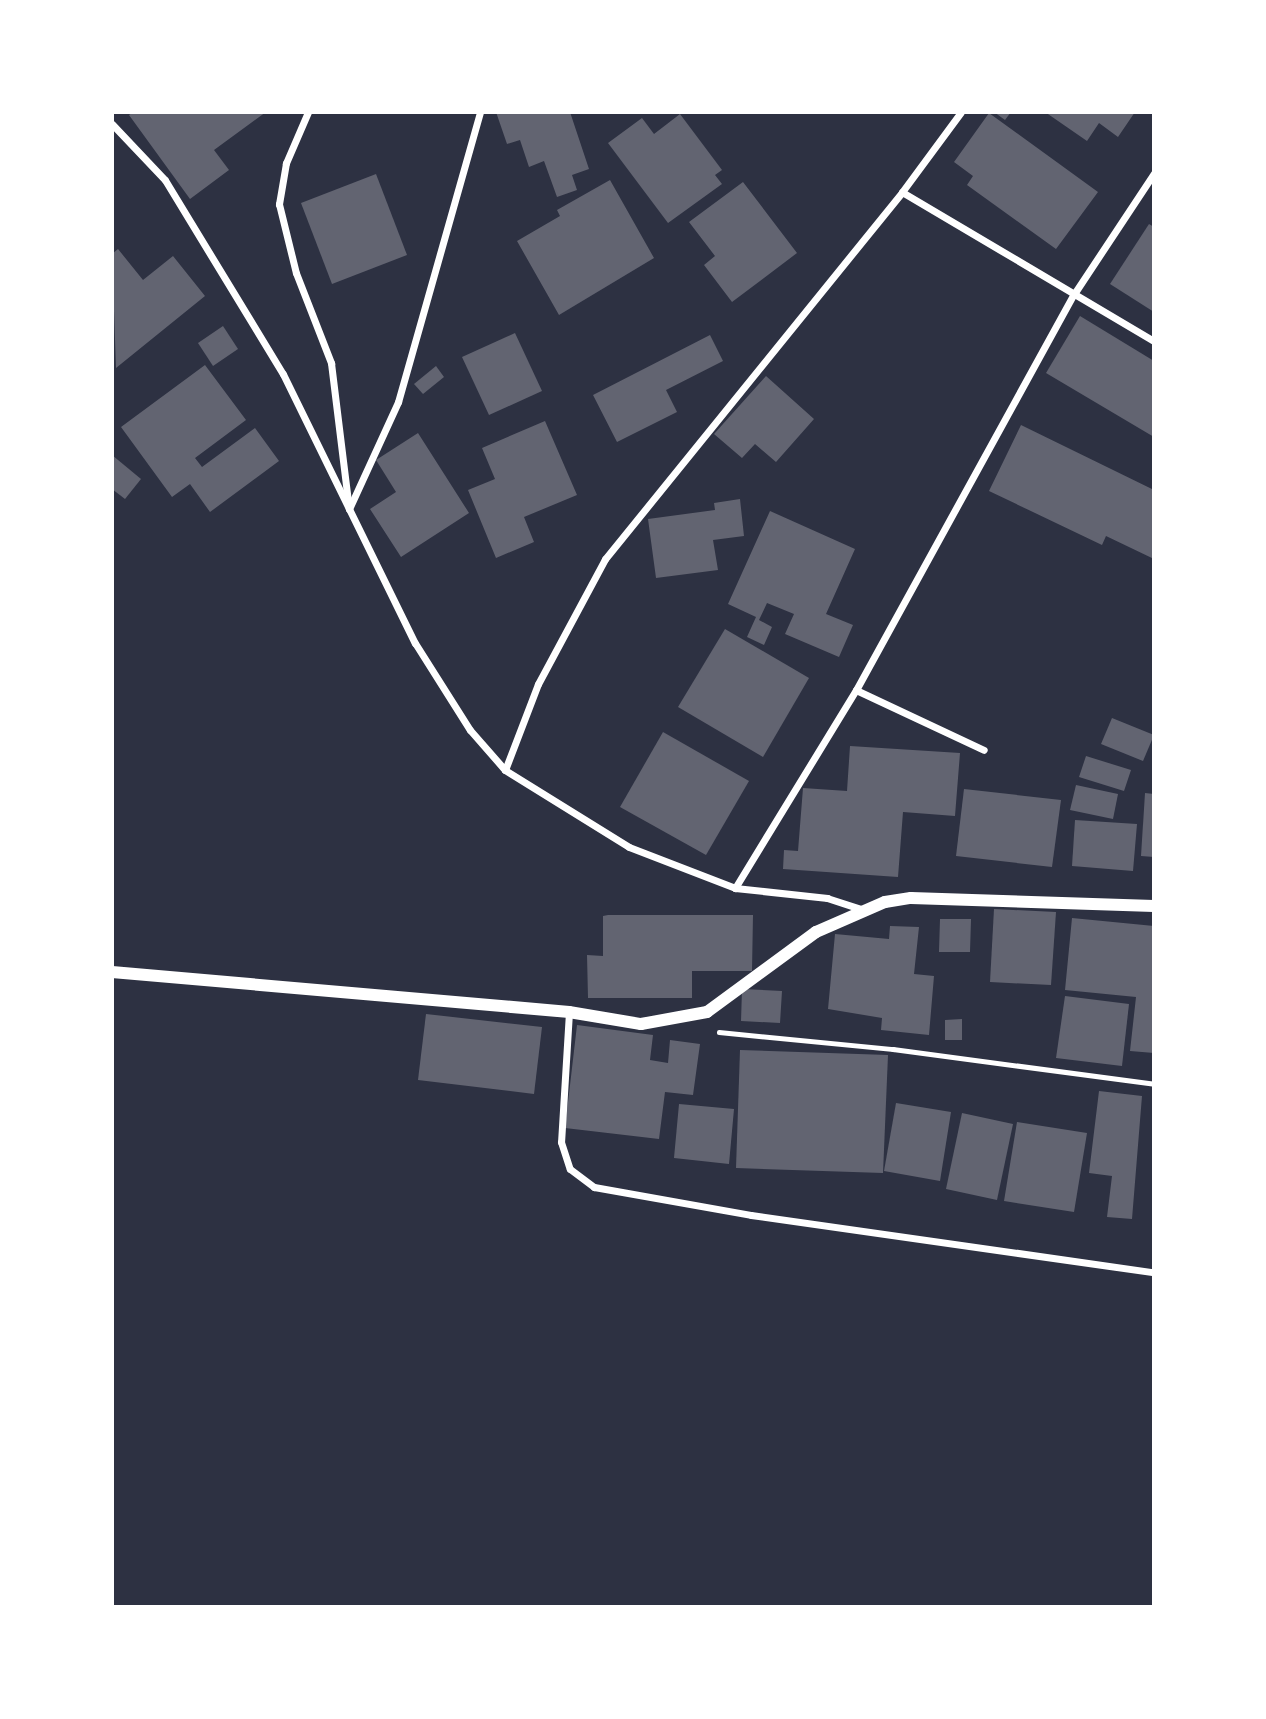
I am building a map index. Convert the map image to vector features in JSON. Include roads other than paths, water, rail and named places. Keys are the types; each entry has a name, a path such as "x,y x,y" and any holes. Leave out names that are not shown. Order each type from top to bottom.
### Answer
{"street":[{"path":"308,112 286,163 279,204 296,273 331,363 349,509"},
{"path":"349,509 398,402 480,112"},
{"path":"505,770 538,684 605,559 902,192 961,112"},
{"path":"112,124 165,180 284,374 415,643 470,730 505,770 629,847 735,888 827,898 861,909"},
{"path":"735,888 856,690 1074,293 1154,173"},
{"path":"902,192 1154,341"},
{"path":"856,690 984,750"},
{"path":"112,972 569,1012 641,1024 707,1012 816,932 861,909 911,898 1154,906"},
{"path":"569,1012 561,1142 570,1169 594,1187 751,1215 1154,1272"}]}
